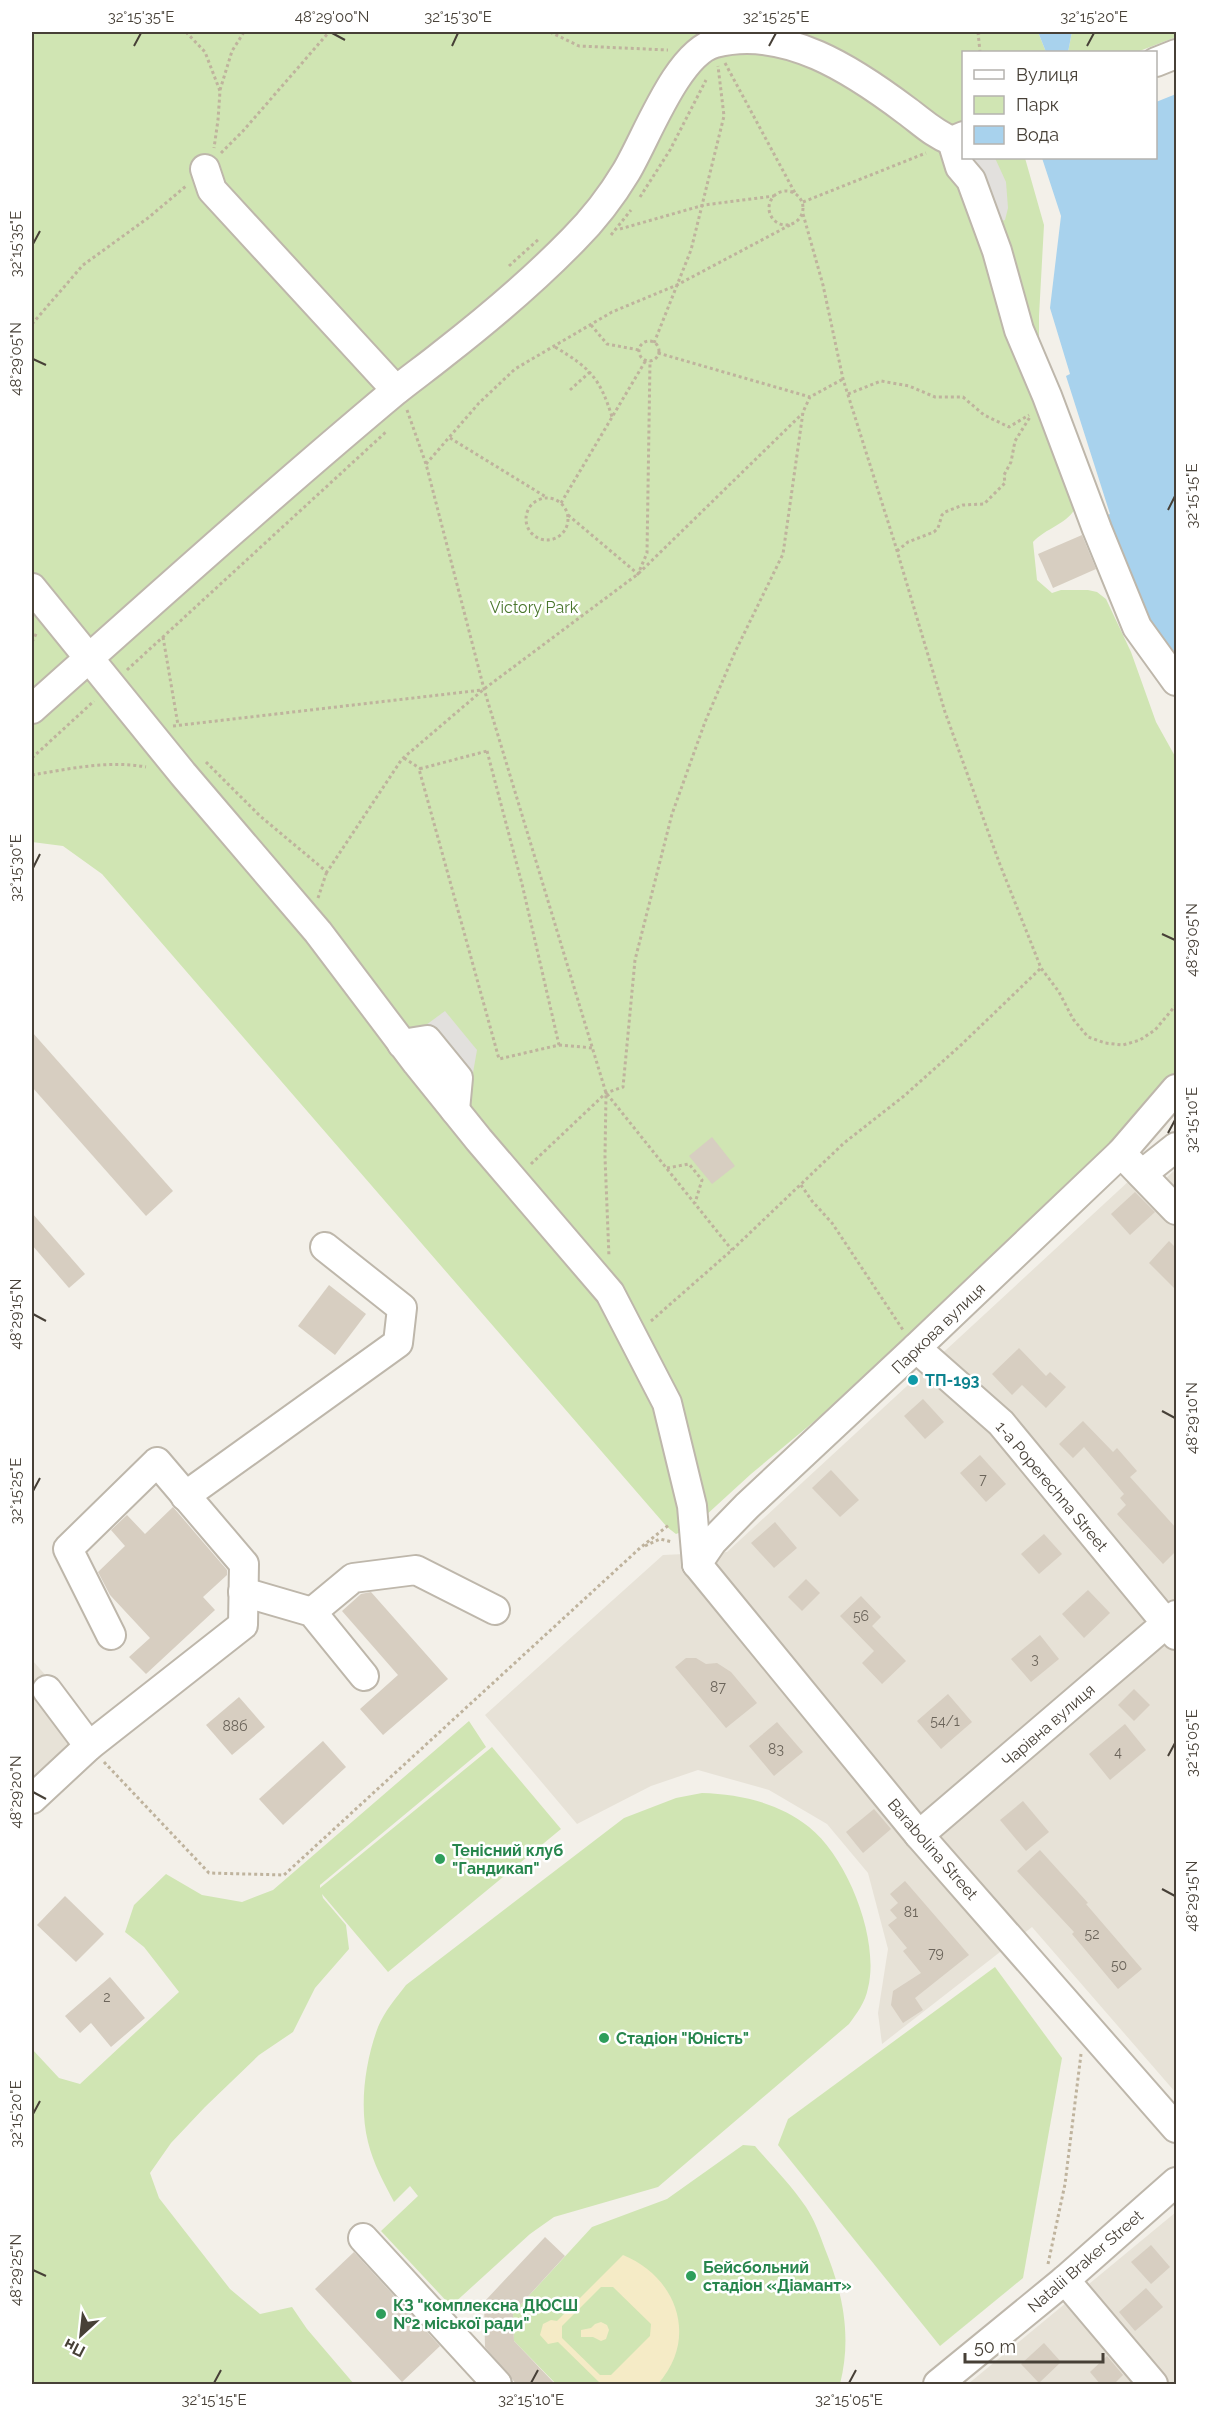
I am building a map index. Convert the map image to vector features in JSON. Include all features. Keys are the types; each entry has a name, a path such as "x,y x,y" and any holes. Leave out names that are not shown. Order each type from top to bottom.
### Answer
{"street":[{"path":"32,709 396,390 504,304 573,240 602,209 626,173 682,70 700,42 753,39 788,44 819,56 861,78 935,134 958,139 960,167 971,180 997,251 1019,330 1047,396 1097,529 1137,627 1176,681"},
{"path":"1157,61 1176,54"},
{"path":"205,169 212,190 396,390"},
{"path":"32,588 89,658 193,766 402,1044 610,1293 667,1403 692,1506 697,1564"},
{"name":"Паркова вулиця","path":"697,1564 712,1542 747,1506 1121,1153 1176,1089"},
{"path":"1142,1174 1176,1147"},
{"path":"1121,1153 1176,1210"},
{"path":"185,1496 398,1343 402,1308 325,1246"},
{"name":"1-a Poperechna Street","path":"916,1348 1001,1423 1173,1625"},
{"path":"32,1799 89,1746 243,1625 244,1564 157,1462 68,1550 111,1635"},
{"name":"Barabolina Street","path":"697,1564 919,1835 1176,2128"},
{"path":"312,1612 353,1578 416,1570 495,1610"},
{"path":"243,1592 312,1612 364,1676"},
{"name":"Чарівна вулиця","path":"919,1835 1173,1625"},
{"path":"47,1690 89,1746"},
{"name":"Natalii Braker Street","path":"938,2385 1056,2272 1176,2182"},
{"path":"363,2238 497,2385"},
{"path":"1056,2272 1153,2385"}],"path":[{"path":"186,32 206,51 220,91"},
{"path":"205,169 214,148 220,91 232,51 244,32"},
{"path":"550,32 579,46 700,42"},
{"path":"980,51 979,32 986,32"},
{"path":"700,42 795,193 803,202 803,214 823,285 843,379 945,712 999,862 1041,968 1059,992 1073,1019 1088,1037 1105,1043 1124,1045 1140,1040 1155,1030 1176,1005"},
{"path":"654,343 691,250 704,205 724,116 700,42"},
{"path":"803,202 919,155"},
{"path":"618,229 704,205 774,196 784,191 795,193"},
{"path":"774,196 769,206 771,217 779,224 790,225"},
{"path":"426,464 479,403 515,369 612,312 677,285 790,225 803,214"},
{"path":"509,266 541,236"},
{"path":"591,325 607,344 639,350"},
{"path":"561,503 648,360 656,357 658,353 658,348 649,341 643,343 639,350"},
{"path":"555,347 582,363 596,378 612,417"},
{"path":"639,350 642,357 648,360"},
{"path":"658,353 810,397"},
{"path":"638,574 647,553 648,360"},
{"path":"570,390 590,372"},
{"path":"514,1180 606,1093 623,1087 635,960 672,814 705,722 735,652 783,554 803,412 810,397 843,379"},
{"path":"848,394 881,381 909,386 935,397 963,397 984,415 1009,428 1031,414 1025,428 1015,441 1011,462 1004,475 1005,483 1001,489 984,504 963,505 945,512 934,532 908,542 897,551"},
{"path":"396,390 411,419 426,464 484,689 606,1093 605,1157 609,1259"},
{"path":"32,775 64,769 129,764 193,766 260,816 327,872 380,789 404,758 484,689 638,574 803,412"},
{"path":"450,438 548,498 561,503 568,515 638,574"},
{"path":"548,498 535,502 527,513 528,526 536,536 549,539 561,534 568,522 568,515"},
{"path":"163,637 177,725"},
{"path":"178,734 170,726 484,689"},
{"path":"404,758 421,769 487,751 522,884 556,1028 557,1045"},
{"path":"421,769 419,769 499,1059 557,1045 593,1048"},
{"path":"633,1336 732,1251 844,1143 904,1096 960,1046 1041,968"},
{"path":"606,1093 732,1251"},
{"path":"667,1168 689,1164 702,1180 694,1203"},
{"path":"801,1185 832,1223 916,1348"},
{"path":"89,1746 209,1873 284,1875 640,1548 692,1506"},
{"path":"1056,2272 1085,2023"}],"shaded area":[{"path":"973,159 995,159 1006,182 1008,208 1005,220 997,222"},
{"path":"445,1011 477,1050 467,1107 411,1036"},
{"path":"1176,1169 1176,2093 1032,1927 882,2044 878,2013 888,1949 868,1873 827,1824 769,1790 698,1770 651,1786 577,1824 485,1715 663,1555 727,1552 1130,1180 1163,1181"},
{"path":"32,1660 89,1724 32,1783"},
{"path":"1176,2212 1176,2384 968,2384"}],"green space":[{"name":"Victory Park","path":"32,32 1038,32 1046,51 962,51 962,159 1025,159 1044,225 1039,316 1039,401 1075,509 1066,519 1033,542 1037,580 1052,593 1061,590 1088,590 1097,592 1106,599 1131,652 1156,722 1176,758 1176,1075 1106,1149 864,1380 751,1474 693,1527 676,1534 667,1527 102,874 63,846 32,842"},
{"path":"1072,32 1176,32 1176,37 1140,51 1068,51"},
{"path":"469,1721 486,1747 320,1885 320,1888 492,1747 561,1829 388,1972 322,1894 346,1925 349,1949 315,1988 293,2032 259,2055 205,2107 171,2143 150,2173 159,2198 230,2289 260,2314 292,2307 307,2329 354,2384 32,2384 32,2049 59,2078 80,2084 179,1992 144,1947 125,1932 134,1905 166,1874 202,1895 242,1902 273,1890"},
{"name":"Стадіон \"Юність\"","path":"702,1793 731,1795 772,1806 809,1827 823,1841 848,1879 865,1924 871,1969 863,2003 849,2024 658,2187 554,2217 530,2234 451,2306 381,2231 418,2196 410,2186 394,2202 370,2150 365,2128 364,2099 367,2069 373,2041 381,2021 406,1985 624,1818 676,1798"},
{"path":"995,1967 1062,2058 1023,2278 940,2346 778,2145 788,2119"},
{"name":"Бейсбольний стадіон «Діамант»","path":"743,2145 755,2146 794,2191 812,2217 819,2233 837,2282 844,2315 844,2367 840,2384 556,2384 514,2341 513,2313 592,2227 667,2199"}],"sand":[{"path":"623,2255 642,2265 669,2293 676,2310 679,2329 677,2348 670,2366 658,2384 601,2384 558,2342 548,2344 540,2335 543,2324 551,2320 557,2321","holes":["601,2287 613,2287 651,2324 650,2336 611,2375 600,2375 562,2338 562,2326"]},
{"path":"601,2322 607,2325 609,2330 606,2339 601,2341 593,2337 581,2337 581,2330 591,2328"}],"water":[{"path":"1038,32 1072,32 1068,51 1046,51"},
{"path":"1176,94 1176,659 1143,614 1104,516 1110,514 1066,376 1070,374 1050,308 1061,216 1042,159 1157,159 1157,102"}],"building":[{"path":"1082,535 1096,569 1053,588 1038,554"},
{"path":"32,1032 173,1191 146,1216 32,1087"},
{"path":"712,1137 735,1166 712,1184 689,1156"},
{"path":"1135,1192 1155,1212 1130,1235 1111,1214"},
{"path":"32,1213 85,1274 69,1288 32,1245"},
{"path":"1169,1241 1176,1248 1176,1290 1149,1263"},
{"path":"329,1285 366,1314 335,1355 298,1326"},
{"path":"1019,1348 1046,1376 1050,1372 1066,1387 1046,1408 1022,1385 1012,1395 992,1374"},
{"path":"923,1399 944,1422 925,1439 904,1416"},
{"path":"1083,1421 1113,1452 1117,1448 1137,1471 1130,1477 1176,1528 1176,1551 1163,1564 1117,1514 1126,1505 1120,1498 1124,1494 1084,1447 1073,1458 1059,1444"},
{"path":"980,1455 1006,1484 986,1502 960,1473"},
{"path":"831,1470 859,1500 840,1517 812,1488"},
{"path":"173,1507 227,1570 227,1575 203,1597 215,1610 146,1674 129,1657 150,1638 110,1595 98,1572 125,1546 111,1530 127,1515 145,1534"},
{"path":"775,1522 797,1548 774,1568 751,1543"},
{"path":"1044,1534 1062,1554 1039,1574 1021,1554"},
{"path":"806,1579 820,1593 802,1611 788,1597"},
{"path":"1088,1590 1110,1613 1084,1638 1062,1614"},
{"path":"371,1592 448,1679 383,1735 360,1709 398,1675 342,1611 361,1594"},
{"path":"861,1596 881,1617 872,1626 906,1661 882,1684 862,1663 874,1651 840,1616"},
{"path":"1040,1635 1059,1659 1031,1682 1011,1659"},
{"path":"686,1658 696,1658 706,1664 717,1663 731,1672 757,1703 726,1728 675,1667"},
{"path":"1134,1689 1150,1705 1134,1721 1118,1705"},
{"path":"948,1694 972,1722 941,1749 917,1721"},
{"path":"239,1697 265,1727 232,1755 206,1725"},
{"path":"777,1722 803,1752 774,1776 749,1746"},
{"path":"1125,1724 1146,1750 1110,1780 1089,1754"},
{"path":"323,1741 346,1767 283,1825 259,1799"},
{"path":"1023,1801 1049,1832 1026,1851 1000,1820"},
{"path":"874,1809 891,1829 863,1853 846,1832"},
{"path":"1040,1850 1088,1903 1086,1904 1142,1969 1118,1989 1072,1934 1074,1932 1017,1871"},
{"path":"905,1881 969,1955 915,1998 923,2010 903,2023 891,2005 893,1991 921,1973 903,1951 907,1948 888,1925 897,1918 890,1910 898,1903 890,1894"},
{"path":"65,1896 104,1934 76,1962 37,1925"},
{"path":"110,1977 145,2018 111,2047 91,2023 80,2033 65,2016"},
{"path":"545,2237 565,2256 513,2313 514,2341 556,2385 517,2385 485,2347 484,2302"},
{"path":"1151,2245 1170,2267 1151,2284 1131,2262"},
{"name":"КЗ \"комплексна ДЮСШ №2 міської ради\"","path":"354,2252 440,2346 402,2382 315,2289"},
{"path":"1146,2288 1163,2307 1135,2331 1119,2312"},
{"path":"1044,2343 1061,2362 1039,2383 1021,2364"},
{"path":"1107,2356 1123,2375 1113,2385 1101,2385 1090,2372"}],"place":[{"name":"ТП-193","path":"913,1380"},
{"name":"Тенісний клуб \"Гандикап\"","path":"440,1859"},
{"name":"Стадіон \"Юність\"","path":"604,2038"},
{"name":"Бейсбольний стадіон «Діамант»","path":"691,2276"},
{"name":"КЗ \"комплексна ДЮСШ №2 міської ради\"","path":"381,2314"}]}
